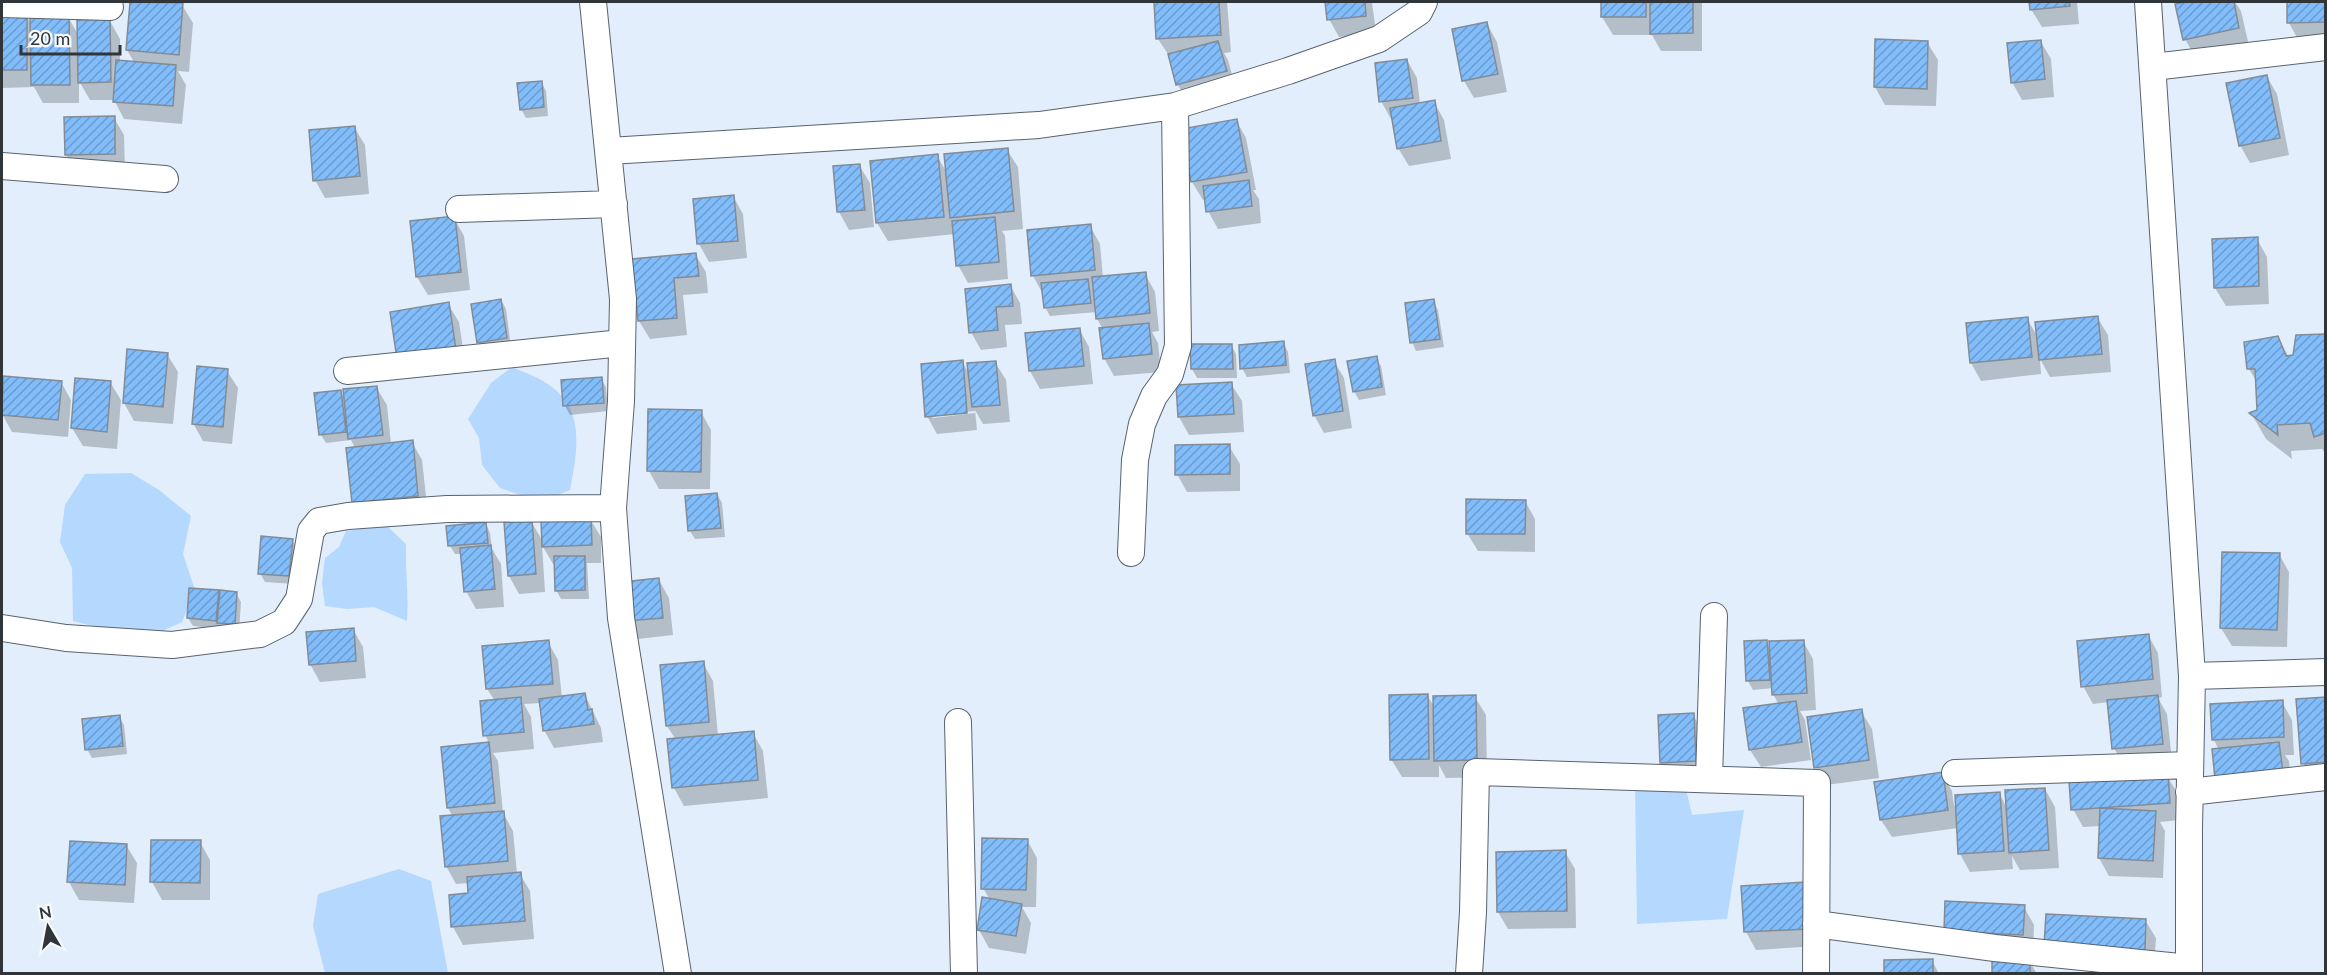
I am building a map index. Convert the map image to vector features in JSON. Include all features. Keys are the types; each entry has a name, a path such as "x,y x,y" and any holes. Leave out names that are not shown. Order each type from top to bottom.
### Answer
{"street":[{"path":"593,2 622,299 621,401 613,508 621,618 678,974"},
{"path":"609,151 1039,125 1175,106 1288,72 1379,39 1419,12 1424,2"},
{"path":"1816,924 2189,971 2189,792 2192,676 2148,2"},
{"path":"2,4 110,7"},
{"path":"2153,67 2325,47"},
{"path":"1131,553 1135,460 1142,424 1154,396 1170,374 1178,346 1175,106"},
{"path":"2,166 165,179"},
{"path":"459,209 614,204"},
{"path":"347,371 622,344"},
{"path":"2,628 66,638 172,645 260,634 284,622 298,599 311,531 319,521 348,516 447,509 613,508"},
{"path":"1709,779 1714,616"},
{"path":"2192,676 2325,672"},
{"path":"958,722 964,974"},
{"path":"1955,773 2190,765"},
{"path":"1469,974 1473,912 1476,772 1816,783 1816,974"},
{"path":"2189,792 2325,777"}],"water":[{"path":"512,367 534,376 559,393 568,405 576,431 575,460 570,490 541,502 500,488 482,465 479,438 468,419 491,383"},
{"path":"131,473 159,490 191,516 183,554 195,590 182,622 145,639 73,621 72,568 60,542 65,505 85,474"},
{"path":"386,525 406,544 407,621 374,607 347,609 325,606 322,583 325,558 339,547 346,531"},
{"path":"1685,785 1692,815 1744,810 1727,919 1637,924 1635,786"},
{"path":"399,869 431,881 448,973 325,973 313,926 318,894"}],"building":[{"path":"130,2 183,3 179,55 126,50"},
{"path":"1154,2 1219,2 1221,35 1156,39"},
{"path":"1325,2 1365,2 1366,16 1327,20"},
{"path":"1601,2 1646,2 1646,17 1601,17"},
{"path":"1650,2 1693,2 1693,33 1650,34"},
{"path":"2029,2 2069,2 2070,6 2030,10"},
{"path":"2234,2 2239,28 2183,40 2175,4"},
{"path":"2287,2 2326,2 2326,22 2287,23"},
{"path":"2,14 27,14 27,70 2,70"},
{"path":"30,16 69,16 70,85 31,85"},
{"path":"110,19 111,82 78,83 77,20"},
{"path":"1487,22 1498,74 1462,81 1452,29"},
{"path":"1875,39 1928,41 1927,89 1874,87"},
{"path":"2041,40 2045,79 2011,83 2007,43"},
{"path":"1218,41 1227,71 1176,85 1168,54"},
{"path":"1407,59 1413,98 1379,102 1375,63"},
{"path":"116,60 176,65 173,106 113,102"},
{"path":"2267,75 2280,138 2239,146 2226,83"},
{"path":"542,81 544,107 520,110 517,83"},
{"path":"1435,100 1441,141 1397,149 1390,108"},
{"path":"115,116 115,154 65,155 64,117"},
{"path":"1237,119 1247,172 1191,182 1181,129"},
{"path":"355,126 360,176 313,181 309,130"},
{"path":"1008,148 1014,211 950,218 944,154"},
{"path":"938,154 944,217 876,223 870,161"},
{"path":"860,164 865,210 837,212 833,166"},
{"path":"1249,180 1252,206 1206,212 1203,186"},
{"path":"734,195 738,241 697,244 693,199"},
{"path":"455,216 461,272 416,277 410,221"},
{"path":"995,217 999,262 956,266 952,221"},
{"path":"1091,224 1095,270 1031,276 1027,230"},
{"path":"2258,237 2259,286 2214,288 2212,239"},
{"path":"696,253 699,276 674,278 677,318 638,321 632,259"},
{"path":"1146,272 1150,313 1096,319 1092,277"},
{"path":"1088,279 1091,303 1044,308 1041,283"},
{"path":"1011,284 1013,306 996,307 998,330 969,333 965,289"},
{"path":"501,299 507,338 477,343 471,304"},
{"path":"1434,299 1440,339 1410,343 1405,303"},
{"path":"449,302 456,350 397,359 390,312"},
{"path":"2098,316 2102,354 2039,360 2035,322"},
{"path":"2028,317 2032,357 1970,363 1966,323"},
{"path":"1149,323 1152,354 1103,359 1099,328"},
{"path":"1080,328 1084,366 1029,371 1025,333"},
{"path":"2326,334 2326,433 2314,437 2310,423 2277,425 2278,435 2249,413 2257,410 2255,369 2247,369 2244,342 2278,336 2286,356 2293,355 2296,335"},
{"path":"1284,341 1286,365 1240,369 1239,345"},
{"path":"1190,344 1232,344 1233,369 1191,369"},
{"path":"127,349 168,353 163,407 123,403"},
{"path":"1377,356 1382,387 1353,392 1347,361"},
{"path":"1335,359 1343,411 1313,416 1305,364"},
{"path":"963,360 967,413 925,417 921,364"},
{"path":"996,361 1000,405 972,407 967,363"},
{"path":"197,366 228,369 223,427 192,424"},
{"path":"3,376 62,381 58,420 2,415"},
{"path":"602,377 604,403 563,406 561,380"},
{"path":"75,378 111,381 107,432 71,428"},
{"path":"1232,382 1234,414 1178,417 1176,385"},
{"path":"377,386 383,435 348,439 343,389"},
{"path":"341,390 346,432 319,435 314,393"},
{"path":"648,409 702,410 701,472 647,471"},
{"path":"413,440 418,496 352,503 346,448"},
{"path":"1230,444 1230,474 1175,475 1175,445"},
{"path":"717,493 721,528 688,531 685,496"},
{"path":"1466,499 1526,500 1525,534 1466,534"},
{"path":"591,518 592,545 542,547 541,519"},
{"path":"532,520 536,574 508,576 504,522"},
{"path":"486,522 488,543 448,546 446,526"},
{"path":"261,536 293,539 289,576 258,574"},
{"path":"491,545 495,589 464,592 460,548"},
{"path":"2222,552 2280,553 2277,630 2220,628"},
{"path":"554,556 585,556 585,590 555,591"},
{"path":"659,578 663,618 626,621 622,582"},
{"path":"189,588 219,590 216,621 187,618"},
{"path":"220,590 237,592 235,624 217,623"},
{"path":"354,628 356,661 309,665 306,632"},
{"path":"2149,634 2153,679 2081,687 2077,641"},
{"path":"549,640 553,684 486,689 482,646"},
{"path":"1767,640 1770,680 1746,681 1744,641"},
{"path":"1804,640 1807,693 1772,695 1769,641"},
{"path":"704,661 709,722 666,726 660,665"},
{"path":"585,693 588,710 592,709 594,724 543,731 539,699"},
{"path":"1428,694 1429,759 1390,760 1389,695"},
{"path":"1476,695 1477,760 1434,761 1433,696"},
{"path":"2158,695 2163,744 2112,749 2107,700"},
{"path":"521,697 524,732 483,736 480,701"},
{"path":"2326,697 2326,762 2301,764 2296,699"},
{"path":"2283,700 2284,737 2212,740 2210,704"},
{"path":"1796,701 1802,742 1749,750 1743,708"},
{"path":"1862,709 1869,760 1814,768 1807,717"},
{"path":"1694,713 1696,761 1660,763 1658,715"},
{"path":"120,715 123,746 85,750 82,719"},
{"path":"754,731 758,780 672,788 667,739"},
{"path":"489,742 495,803 447,808 441,747"},
{"path":"2279,742 2283,772 2215,779 2212,749"},
{"path":"1943,772 1948,810 1880,820 1874,782"},
{"path":"2168,774 2170,803 2071,810 2069,781"},
{"path":"2045,788 2049,850 2009,853 2005,790"},
{"path":"2000,792 2004,851 1958,854 1955,795"},
{"path":"2100,808 2156,811 2153,861 2098,858"},
{"path":"504,811 508,861 445,867 440,816"},
{"path":"982,838 1028,839 1026,890 981,889"},
{"path":"151,840 201,840 200,883 150,882"},
{"path":"70,841 127,844 125,885 67,882"},
{"path":"1566,850 1567,911 1497,912 1496,852"},
{"path":"521,872 525,921 451,927 449,895 468,893 467,877"},
{"path":"1805,882 1808,929 1744,932 1741,886"},
{"path":"982,897 1022,904 1016,936 977,930"},
{"path":"1945,901 2025,905 2023,935 1944,931"},
{"path":"2046,914 2146,919 2145,950 2044,945"},
{"path":"2030,958 2030,974 1992,974 1992,959"},
{"path":"1933,959 1933,974 1884,974 1884,960"}]}
